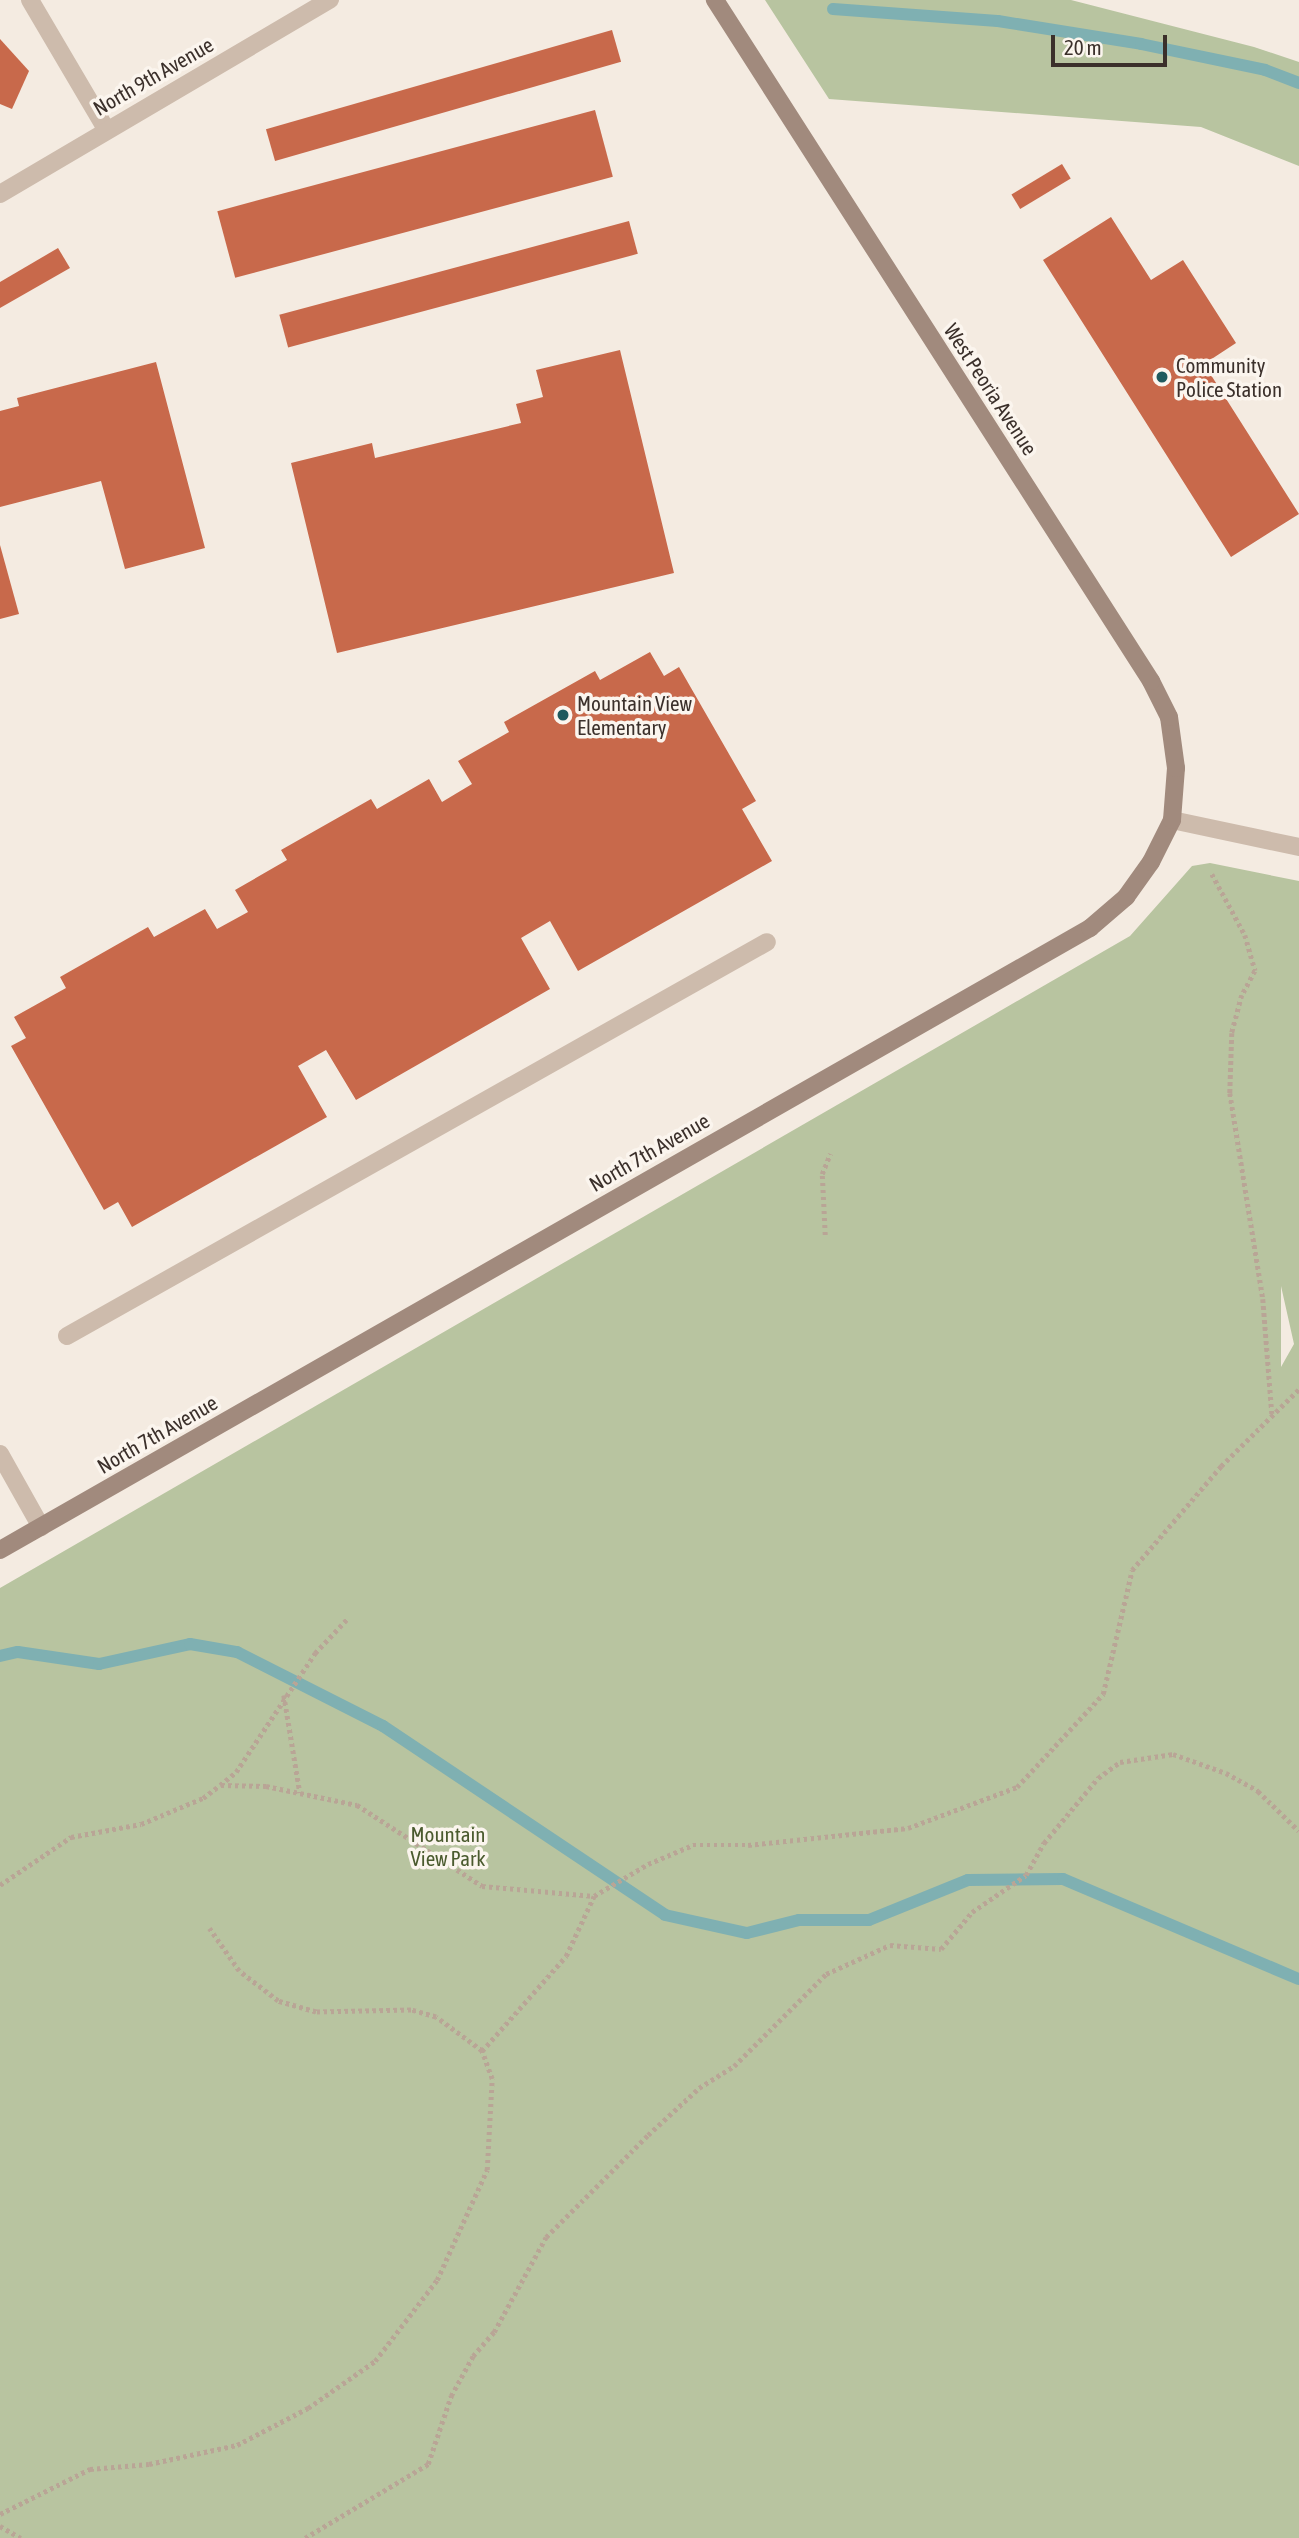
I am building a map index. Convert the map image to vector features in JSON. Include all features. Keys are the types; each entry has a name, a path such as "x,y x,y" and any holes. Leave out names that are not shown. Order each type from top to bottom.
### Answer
{"street":[{"path":"30,0 106,129"},
{"name":"North 9th Avenue","path":"0,194 106,129 330,0"},
{"name":"West Peoria Avenue","path":"715,0 1151,681 1169,717 1176,768 1172,820"},
{"path":"1172,820 1299,847"},
{"name":"North 7th Avenue","path":"0,1550 1090,928 1126,897 1151,862 1172,820"},
{"path":"67,1336 767,942"},
{"path":"0,1454 41,1527"}],"path":[{"path":"1212,874 1245,935 1255,971 1242,995 1232,1033 1230,1093 1263,1299 1272,1415"},
{"path":"825,1235 822,1174 830,1154"},
{"path":"482,2052 566,1956 594,1896 648,1864 693,1845 748,1845 908,1828 1017,1787 1102,1694 1132,1570 1221,1466 1299,1389"},
{"path":"0,1885 71,1837 141,1824 203,1798 220,1785 236,1772 284,1695 348,1618"},
{"path":"284,1695 300,1793"},
{"path":"305,2538 428,2464 451,2396 474,2356 494,2332 546,2237 648,2135 699,2088 734,2066 826,1974 890,1945 941,1949 972,1912 1026,1875 1059,1824 1098,1778 1120,1762 1173,1755 1226,1773 1258,1791 1299,1831"},
{"path":"220,1785 266,1786 357,1805 482,1886 594,1896"},
{"path":"0,2514 90,2469 149,2464 237,2445 308,2408 375,2361 437,2280 487,2170 492,2079 482,2052 436,2017 411,2010 316,2012 278,2001 239,1971 209,1928"},
{"path":"0,2526 21,2538"}],"green space":[{"path":"765,0 1071,0 1254,47 1299,62 1299,166 1201,127 829,99"},
{"name":"Mountain View Park","path":"1210,863 1299,881 1299,2538 0,2538 0,1588 1130,936 1192,866","holes":["1281,1286 1294,1344 1281,1367"]}],"building":[{"path":"612,30 621,62 275,161 266,129"},
{"path":"0,39 29,71 12,109 0,104"},
{"path":"595,110 613,177 235,278 217,211"},
{"path":"1062,164 1071,179 1020,209 1011,194"},
{"path":"1111,217 1151,280 1183,260 1236,343 1204,364 1299,514 1231,557 1043,260"},
{"path":"629,221 638,254 288,348 279,315"},
{"path":"58,248 70,268 0,308 0,282"},
{"path":"620,350 674,573 337,653 291,463 372,443 375,458 521,423 516,404 543,397 536,370"},
{"path":"156,362 205,548 125,569 101,481 0,507 0,411 19,406 17,398"},
{"path":"0,545 19,614 0,619"},
{"path":"650,652 664,676 679,667 756,801 742,809 772,861 578,971 550,921 521,938 550,989 356,1100 326,1050 298,1066 327,1117 132,1227 118,1202 104,1210 11,1046 26,1038 14,1017 66,988 60,977 148,927 154,937 205,909 217,929 248,912 235,890 287,860 281,850 371,799 377,809 429,779 442,802 472,784 458,761 509,732 504,722 595,671 600,680"}],"waterway":[{"path":"833,9 998,21 1141,44 1265,70 1299,83"},
{"path":"0,1656 18,1652 99,1664 190,1644 237,1652 383,1726 665,1915 747,1933 799,1920 869,1920 968,1880 1063,1879 1299,1979"}],"place":[{"name":"Community Police Station","path":"1162,377"},
{"name":"Mountain View Elementary","path":"563,715"}]}
